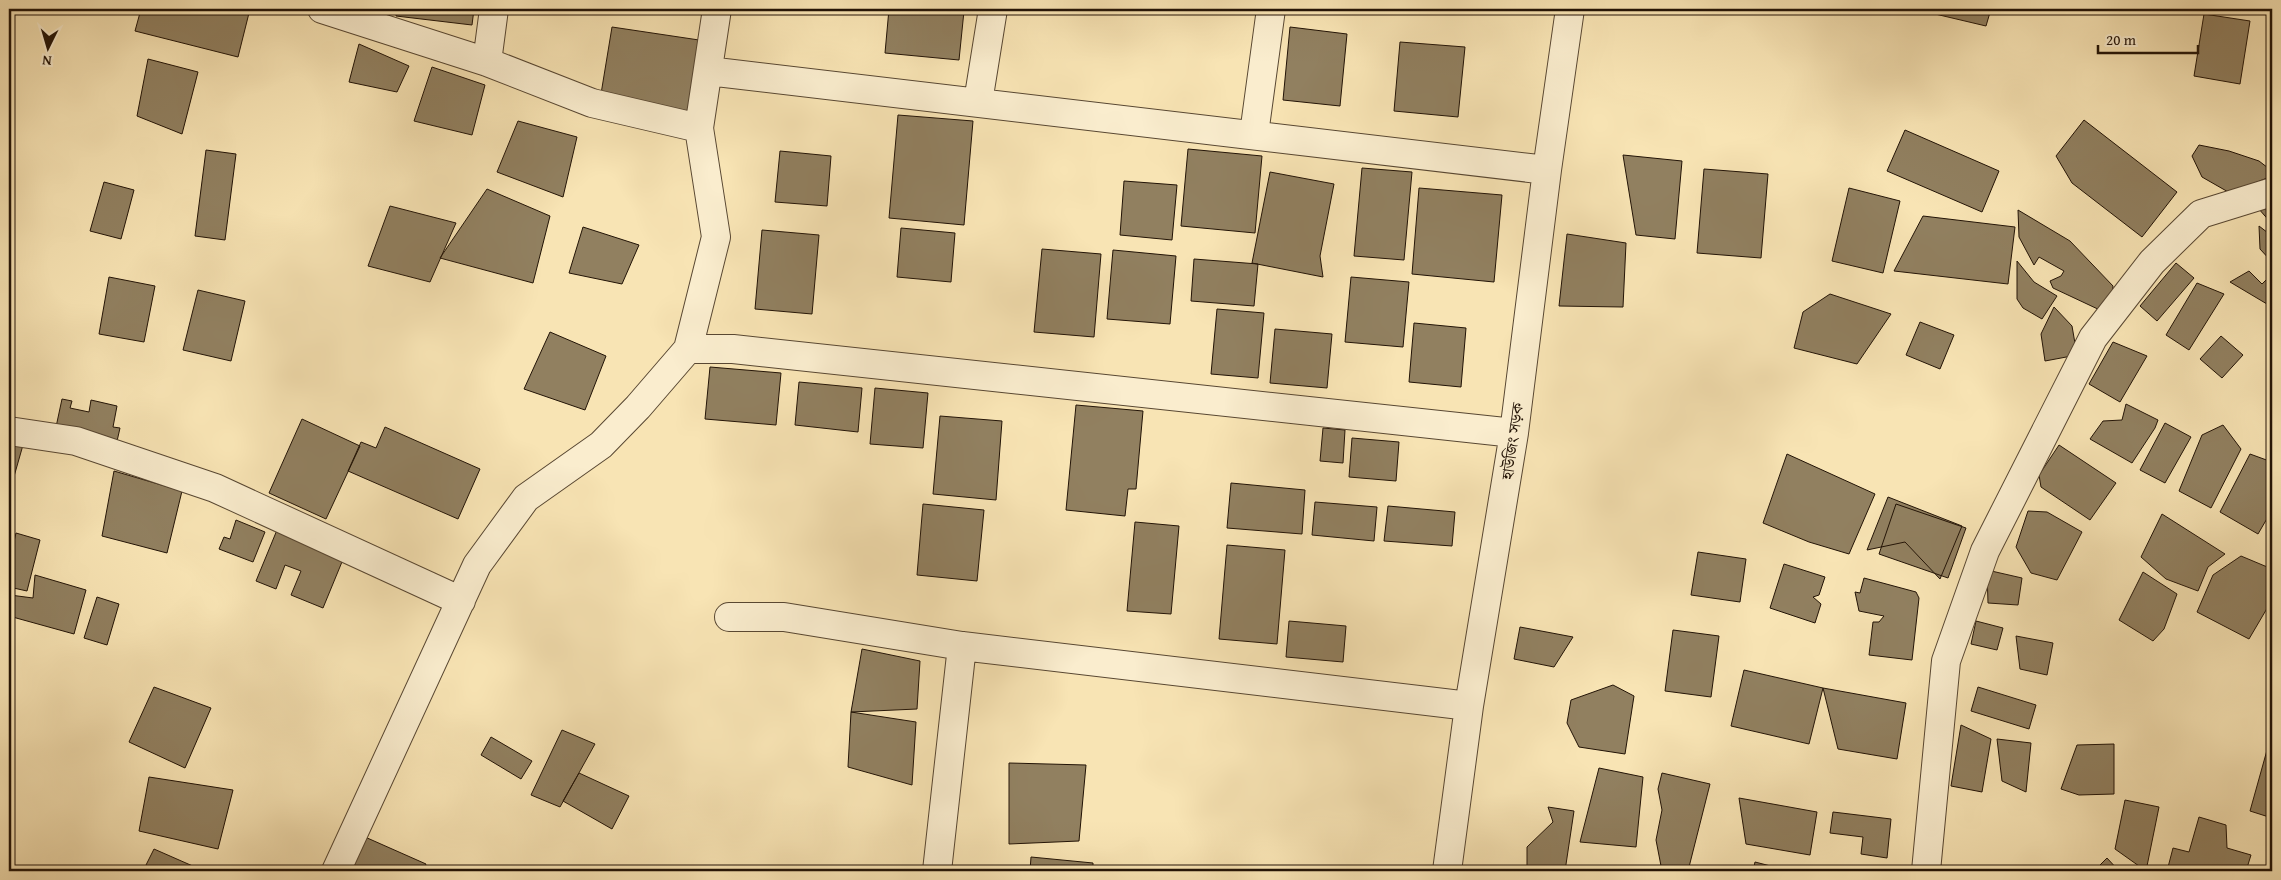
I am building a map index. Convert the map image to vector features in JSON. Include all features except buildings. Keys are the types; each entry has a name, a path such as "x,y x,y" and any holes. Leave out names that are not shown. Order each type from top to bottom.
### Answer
{"street":[{"path":"322,9 487,62 592,103 699,128"},
{"path":"487,62 494,9"},
{"path":"336,871 478,565 526,498 601,445 638,407 688,349 716,237 699,128 717,9"},
{"path":"978,102 993,9"},
{"path":"1254,134 1270,9"},
{"name":"হাউজিং সড়ক","path":"1448,871 1470,706 1514,433 1547,170 1570,9"},
{"path":"708,71 1547,170"},
{"path":"1926,871 1946,661 1985,551 2093,338 2152,262 2201,214 2272,192"},
{"path":"688,349 742,350 1514,433"},
{"path":"9,430 76,441 215,488 461,601"},
{"path":"728,618 784,617 962,646 1470,706"},
{"path":"937,871 962,646"}]}
